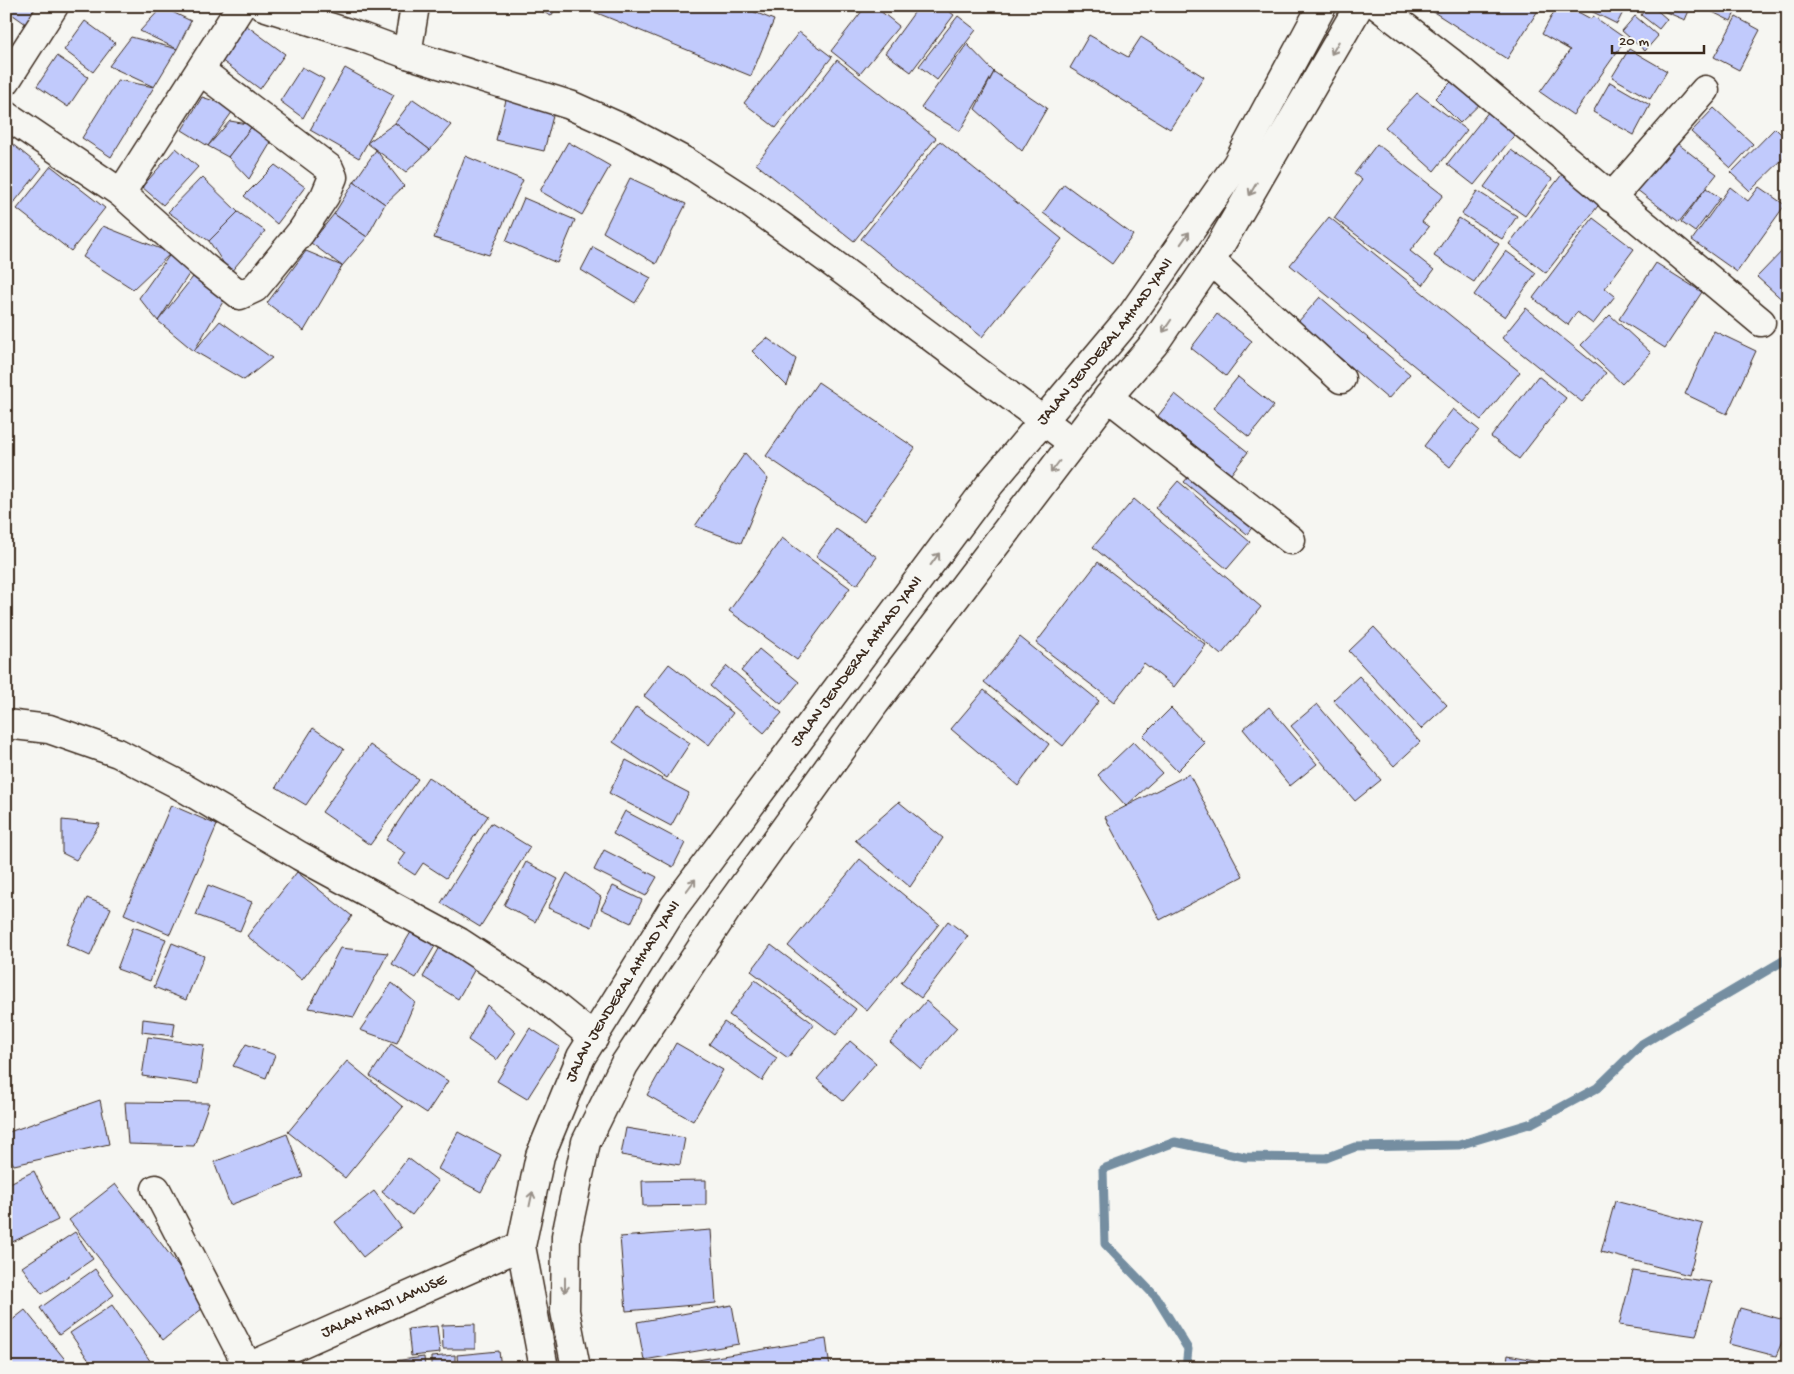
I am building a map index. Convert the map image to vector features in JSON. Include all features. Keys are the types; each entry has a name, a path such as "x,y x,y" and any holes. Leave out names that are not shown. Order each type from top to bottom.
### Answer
{"main road":[{"path":"6,80 54,6"},
{"path":"121,193 241,6"},
{"path":"263,6 570,105 626,130 686,162 772,219 1073,443"},
{"path":"407,54 415,6"},
{"name":"JALAN JENDERAL AHMAD YANI","path":"544,1368 521,1246 540,1156 581,1057 674,907 990,484 1131,316 1237,164 1322,6"},
{"path":"576,1368 565,1311 566,1236 586,1142 624,1065 729,906 875,703 1108,397 1154,344 1212,261 1359,6"},
{"path":"1378,6 1449,61 1761,322"},
{"path":"6,115 121,193 203,266 240,295 255,288 301,232 326,196 333,177 329,168 201,71"},
{"path":"1611,198 1705,90"},
{"path":"1212,261 1340,379"},
{"path":"1108,397 1291,540"},
{"path":"6,724 49,729 118,753 174,782 300,856 459,942 542,996 594,1038"},
{"path":"156,1189 247,1367"},
{"name":"JALAN HAJI LAMUSE","path":"247,1367 521,1246"}],"building":[{"path":"6,6 39,6 26,24 6,10"},
{"path":"531,6 558,6 551,16"},
{"path":"580,6 740,6 774,20 751,76"},
{"path":"866,6 874,6 899,26 860,74 831,51"},
{"path":"919,6 942,6 954,15 911,72 885,53"},
{"path":"1435,6 1534,6 1539,9 1507,59 1432,11"},
{"path":"1557,6 1567,6 1591,19 1593,16 1626,39 1573,115 1540,92 1570,50 1542,34"},
{"path":"1581,6 1626,6 1617,24"},
{"path":"1647,6 1652,6 1667,19 1659,29 1641,15"},
{"path":"1662,6 1691,6 1685,20 1661,10"},
{"path":"1700,6 1738,6 1731,21"},
{"path":"162,7 191,21 177,49 140,31"},
{"path":"958,16 976,30 937,80 919,66"},
{"path":"1635,16 1658,36 1645,51 1622,31"},
{"path":"1736,17 1760,30 1739,70 1714,57"},
{"path":"85,21 115,43 93,72 64,50"},
{"path":"243,23 285,54 260,89 221,60"},
{"path":"799,32 832,57 776,128 744,103"},
{"path":"1089,35 1128,57 1141,37 1204,77 1170,129 1070,68"},
{"path":"131,37 177,49 154,87 109,66"},
{"path":"967,44 994,72 960,131 921,108"},
{"path":"1629,49 1667,71 1650,99 1612,77"},
{"path":"57,56 88,77 68,107 37,86"},
{"path":"837,60 936,138 854,241 756,164"},
{"path":"302,67 324,79 303,118 280,101"},
{"path":"345,68 394,95 359,158 310,130"},
{"path":"994,72 1047,108 1022,151 975,109"},
{"path":"1459,74 1485,99 1460,123 1435,98"},
{"path":"118,80 154,87 111,157 82,138"},
{"path":"1610,82 1650,105 1634,135 1593,112"},
{"path":"1417,93 1467,130 1434,171 1385,127"},
{"path":"202,97 235,108 208,146 182,130"},
{"path":"413,99 451,125 430,150 395,123"},
{"path":"506,100 554,112 544,151 496,140"},
{"path":"1493,106 1521,127 1474,185 1447,164"},
{"path":"1714,108 1753,144 1731,168 1691,132"},
{"path":"230,121 253,125 228,157 208,146"},
{"path":"395,123 430,150 406,172 367,143"},
{"path":"253,125 273,139 249,179 228,157"},
{"path":"1775,128 1788,141 1788,154 1750,191 1731,173"},
{"path":"1669,137 1717,174 1679,222 1632,186"},
{"path":"6,139 42,168 12,205 6,201"},
{"path":"940,141 1062,239 982,337 861,239"},
{"path":"568,142 610,166 582,215 540,191"},
{"path":"1377,144 1443,195 1422,222 1429,227 1410,251 1434,270 1423,285 1334,218 1362,180 1354,174"},
{"path":"176,148 198,167 163,205 142,187"},
{"path":"376,150 404,186 385,204 354,182"},
{"path":"1511,150 1552,179 1525,216 1484,187"},
{"path":"465,156 523,180 489,255 434,238"},
{"path":"275,165 305,187 277,224 244,196"},
{"path":"51,166 105,208 71,251 17,209"},
{"path":"1563,173 1601,202 1546,273 1509,244"},
{"path":"202,177 238,212 209,241 168,212"},
{"path":"630,178 686,204 656,264 603,232"},
{"path":"354,182 385,204 367,237 334,214"},
{"path":"1064,184 1133,235 1112,264 1043,213"},
{"path":"1730,187 1748,201 1759,187 1785,205 1737,272 1692,240"},
{"path":"1706,188 1720,198 1695,232 1681,222"},
{"path":"1477,191 1517,216 1502,239 1462,214"},
{"path":"524,198 575,220 557,263 506,241"},
{"path":"238,212 265,231 230,273 209,241"},
{"path":"334,214 367,237 342,266 311,243"},
{"path":"1329,217 1520,372 1481,420 1290,265"},
{"path":"1459,218 1499,244 1474,282 1434,256"},
{"path":"1593,218 1634,249 1605,288 1615,296 1593,324 1577,312 1568,325 1533,298"},
{"path":"103,226 171,253 133,289 83,257"},
{"path":"1788,245 1788,301 1786,303 1757,277"},
{"path":"593,247 651,278 635,303 581,270"},
{"path":"306,251 342,266 304,331 267,303"},
{"path":"1506,251 1536,273 1505,317 1474,295"},
{"path":"171,253 195,265 158,321 139,298"},
{"path":"1656,263 1702,292 1665,348 1619,319"},
{"path":"193,277 224,300 194,351 158,321"},
{"path":"1320,297 1410,374 1388,399 1298,322"},
{"path":"1526,308 1606,373 1582,402 1502,338"},
{"path":"1217,314 1252,341 1226,376 1191,348"},
{"path":"1788,314 1788,327 1781,321"},
{"path":"1610,315 1651,353 1622,384 1581,345"},
{"path":"220,321 272,358 244,380 194,351"},
{"path":"1714,331 1756,351 1727,414 1685,394"},
{"path":"767,338 796,359 787,386 752,351"},
{"path":"1538,376 1566,398 1519,459 1491,437"},
{"path":"1238,377 1274,406 1249,437 1213,408"},
{"path":"818,382 915,448 864,522 766,456"},
{"path":"1175,394 1248,452 1231,474 1158,416"},
{"path":"1453,409 1479,430 1450,467 1424,446"},
{"path":"745,453 768,479 741,543 695,526"},
{"path":"1196,468 1259,519 1247,534 1184,482"},
{"path":"1178,481 1250,542 1227,569 1155,508"},
{"path":"1134,499 1261,607 1221,655 1093,547"},
{"path":"836,529 877,557 857,585 816,556"},
{"path":"782,538 850,588 797,660 729,611"},
{"path":"1098,562 1206,645 1174,687 1144,663 1114,702 1036,643"},
{"path":"1374,627 1447,705 1421,729 1349,651"},
{"path":"1020,637 1099,701 1063,746 984,682"},
{"path":"759,649 799,682 781,704 741,671"},
{"path":"669,664 733,713 709,745 644,696"},
{"path":"727,666 782,713 764,733 710,686"},
{"path":"1359,676 1420,742 1394,766 1333,700"},
{"path":"984,690 1049,744 1018,786 951,729"},
{"path":"1317,704 1381,780 1355,801 1291,726"},
{"path":"636,707 690,743 667,778 613,742"},
{"path":"1269,707 1317,764 1290,786 1243,729"},
{"path":"1171,708 1205,743 1177,771 1143,736"},
{"path":"313,728 344,749 306,805 276,787"},
{"path":"1133,742 1162,773 1126,806 1098,775"},
{"path":"370,745 418,779 370,845 322,812"},
{"path":"626,760 689,793 671,826 609,793"},
{"path":"1189,774 1243,876 1160,920 1105,817"},
{"path":"428,777 488,816 446,878 423,863 415,875 398,864 406,853 386,840"},
{"path":"899,802 943,838 910,887 855,840"},
{"path":"171,805 217,825 170,934 124,914"},
{"path":"625,811 685,843 673,867 613,834"},
{"path":"62,820 100,824 76,860 62,853"},
{"path":"491,823 530,847 480,927 441,903"},
{"path":"604,850 657,877 646,896 594,870"},
{"path":"860,859 939,924 867,1011 788,946"},
{"path":"526,862 558,879 535,922 504,905"},
{"path":"297,872 352,916 302,980 247,936"},
{"path":"567,873 601,897 592,927 548,908"},
{"path":"208,885 252,902 240,931 196,915"},
{"path":"613,886 642,900 631,923 601,909"},
{"path":"87,898 111,908 90,956 66,945"},
{"path":"948,921 968,936 921,998 901,983"},
{"path":"133,927 166,939 150,981 117,969"},
{"path":"411,932 435,946 416,978 392,964"},
{"path":"172,943 204,956 186,1000 154,987"},
{"path":"771,945 856,1009 836,1035 751,971"},
{"path":"440,947 476,967 458,999 423,977"},
{"path":"340,948 388,953 354,1017 309,1008"},
{"path":"755,980 814,1024 788,1058 729,1015"},
{"path":"392,983 415,1002 397,1043 360,1030"},
{"path":"926,1001 957,1028 921,1069 890,1042"},
{"path":"487,1005 516,1032 497,1060 468,1040"},
{"path":"143,1019 175,1023 173,1036 142,1032"},
{"path":"724,1022 777,1058 762,1081 709,1044"},
{"path":"530,1028 560,1047 527,1099 497,1081"},
{"path":"148,1037 204,1045 198,1084 142,1076"},
{"path":"850,1041 876,1063 843,1101 817,1079"},
{"path":"676,1043 723,1070 693,1121 647,1095"},
{"path":"246,1044 275,1055 266,1078 233,1066"},
{"path":"391,1044 448,1081 427,1113 370,1076"},
{"path":"347,1061 403,1107 345,1178 288,1132"},
{"path":"100,1100 109,1144 14,1165 6,1151 6,1133"},
{"path":"125,1102 209,1103 194,1146 128,1144"},
{"path":"626,1128 685,1138 680,1165 621,1155"},
{"path":"458,1132 501,1155 481,1192 438,1169"},
{"path":"287,1134 303,1177 230,1205 214,1162"},
{"path":"408,1158 438,1181 412,1215 382,1192"},
{"path":"34,1171 58,1220 6,1245 6,1185"},
{"path":"706,1180 706,1205 643,1206 642,1181"},
{"path":"115,1184 208,1304 163,1340 69,1220"},
{"path":"374,1191 401,1227 363,1257 335,1222"},
{"path":"1615,1201 1703,1224 1689,1275 1601,1252"},
{"path":"711,1230 716,1303 626,1311 620,1237"},
{"path":"75,1232 93,1259 42,1294 22,1267"},
{"path":"95,1269 114,1295 59,1335 40,1308"},
{"path":"1633,1271 1711,1282 1696,1336 1619,1325"},
{"path":"112,1305 155,1368 94,1368 70,1333"},
{"path":"732,1305 739,1344 644,1360 637,1322"},
{"path":"1740,1308 1788,1321 1788,1328 1776,1356 1729,1344"},
{"path":"25,1310 72,1368 14,1368 6,1358 6,1325"},
{"path":"475,1324 475,1349 443,1349 442,1325"},
{"path":"437,1326 440,1353 411,1356 408,1329"},
{"path":"826,1339 830,1368 649,1368"},
{"path":"499,1351 501,1368 458,1368 457,1355"},
{"path":"455,1355 455,1368 431,1368 431,1357"},
{"path":"1508,1355 1557,1364 1557,1368 1506,1368"},
{"path":"424,1357 425,1368 379,1368 378,1363"}],"waterway":[{"path":"1186,1368 1188,1349 1156,1297 1105,1244 1103,1169 1175,1142 1245,1157 1326,1158 1355,1147 1459,1145 1532,1123 1597,1088 1642,1044 1788,958"}]}
